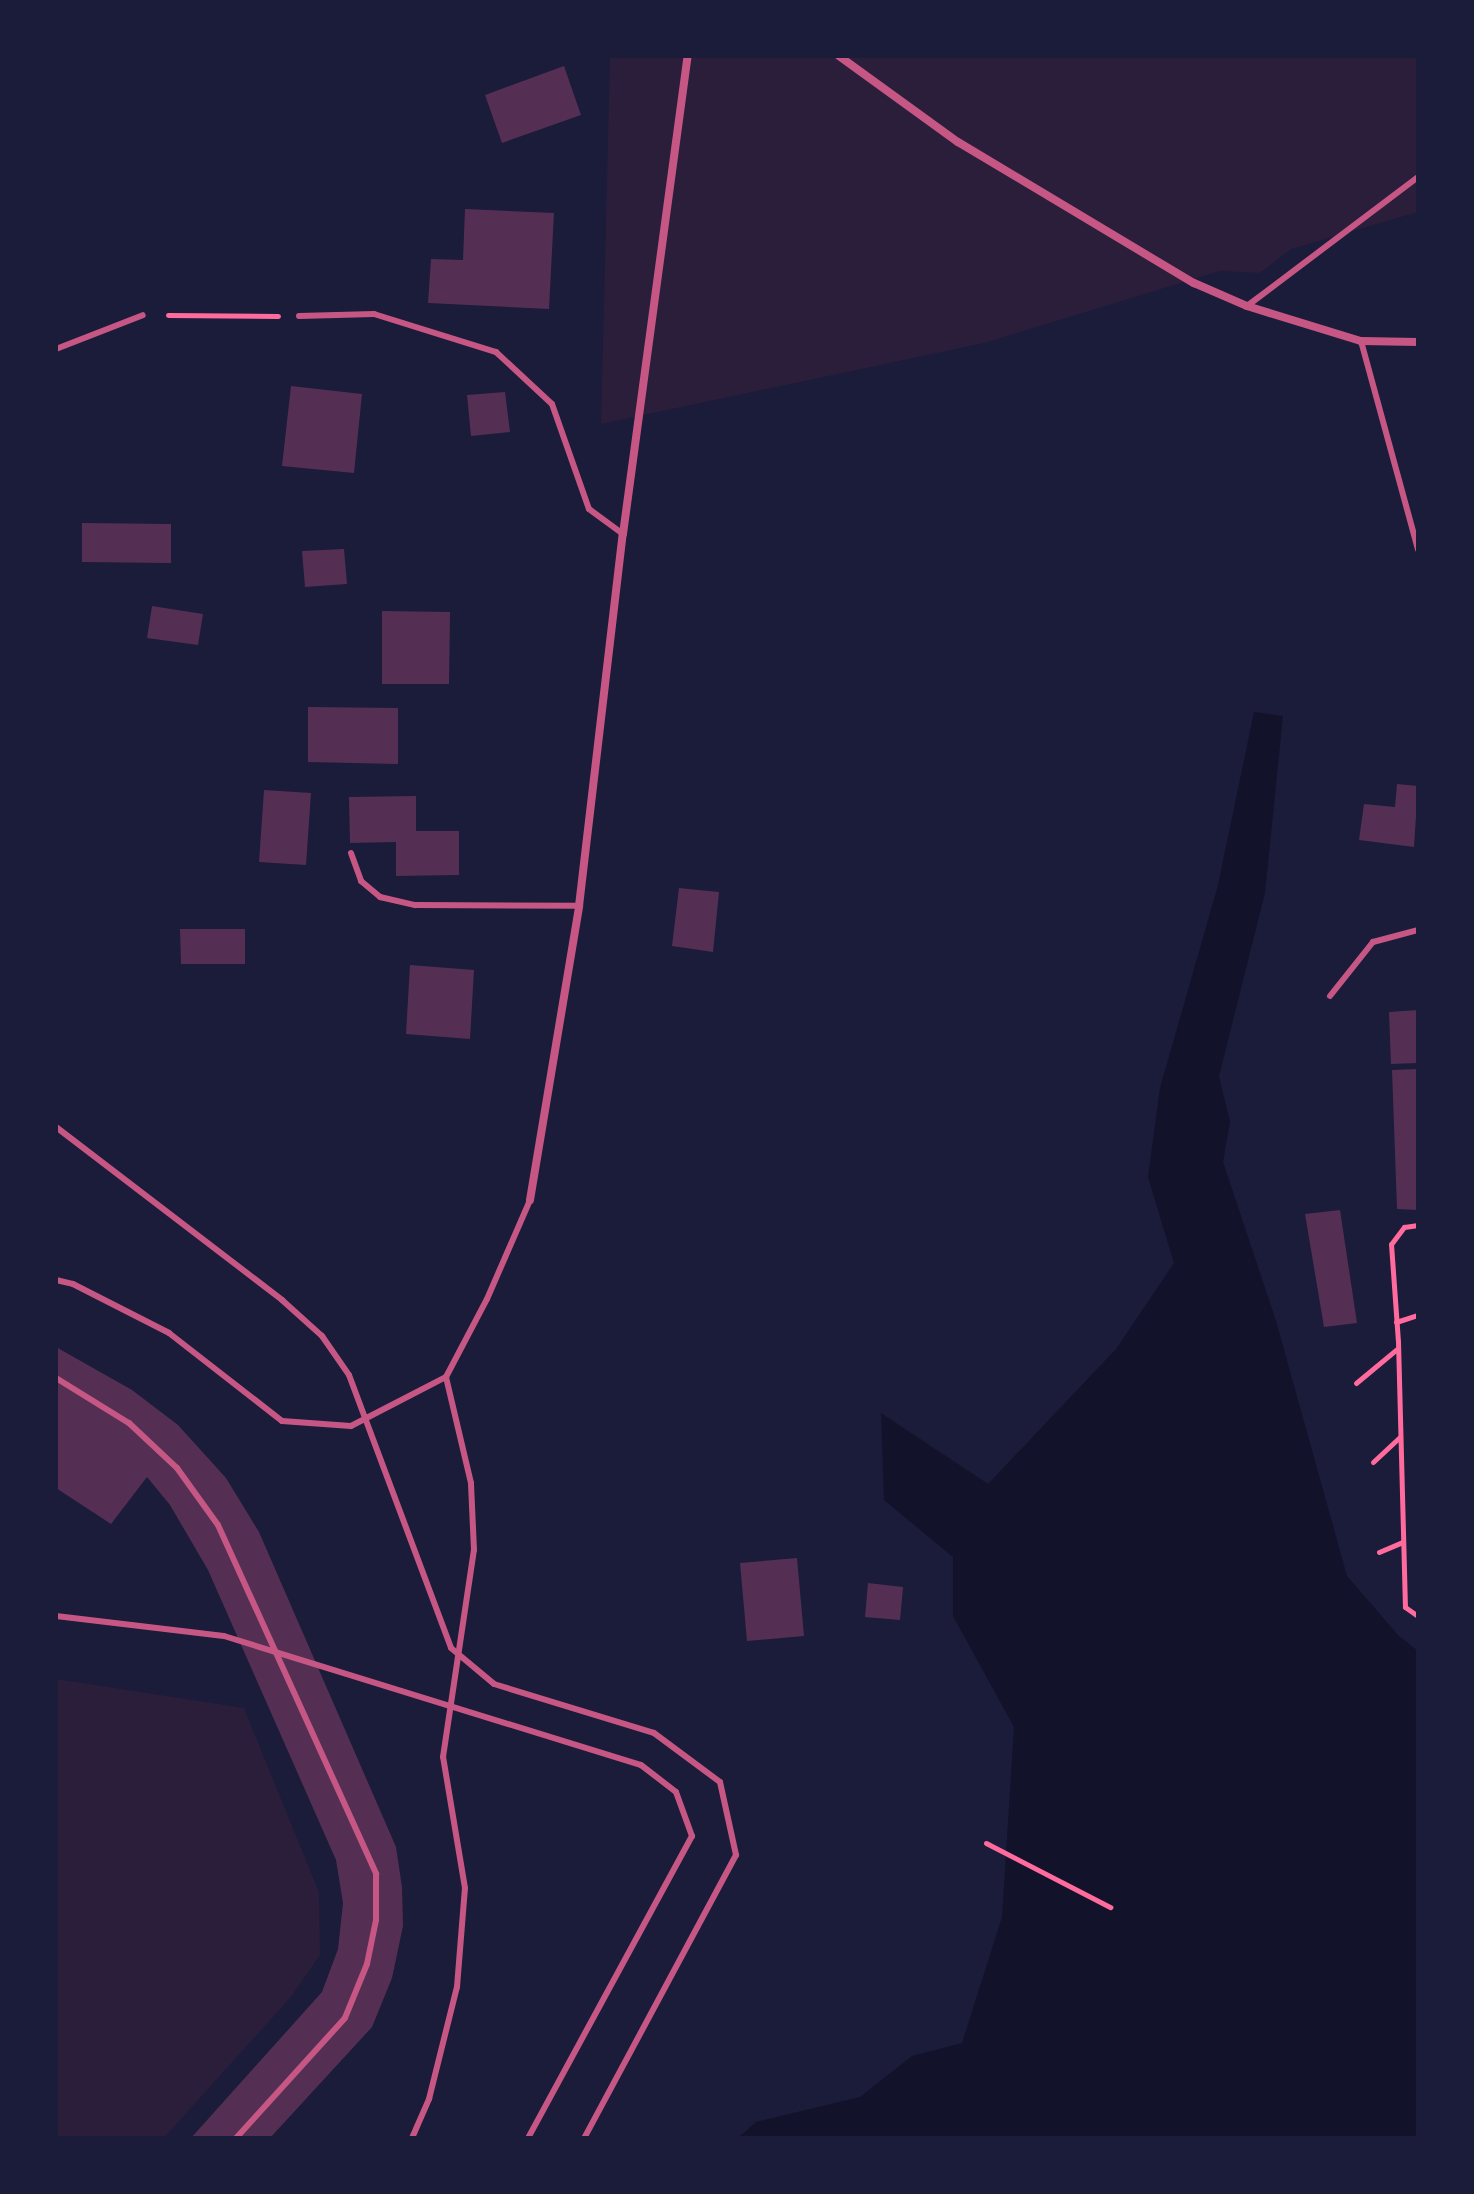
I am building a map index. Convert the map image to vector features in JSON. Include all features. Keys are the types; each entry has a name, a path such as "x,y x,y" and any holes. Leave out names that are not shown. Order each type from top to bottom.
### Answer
{"street":[{"path":"530,1200 579,906 623,534 688,56"},
{"path":"839,56 958,142 1194,283 1247,306 1361,341 1418,342"}],"lane":[{"path":"1247,306 1418,177"},
{"path":"299,316 374,314 496,352 552,404 589,509 623,534"},
{"path":"56,349 143,315"},
{"path":"1361,341 1418,549"},
{"path":"351,853 361,881 380,897 415,905 579,906"},
{"path":"1330,996 1373,942 1418,930"},
{"path":"56,1127 282,1300 322,1336 349,1375 451,1648 494,1684 654,1733 720,1782 736,1855 584,2138"},
{"path":"56,1280 73,1284 169,1333 282,1421 351,1426 446,1377 487,1299 530,1200"},
{"path":"412,2138 429,2099 457,1987 465,1888 443,1757 474,1550 471,1483 446,1377"},
{"path":"56,1378 129,1423 177,1468 218,1525 376,1874 376,1920 367,1964 345,2018 236,2138"},
{"path":"56,1616 224,1636 641,1765 676,1792 692,1836 528,2138"}],"path":[{"path":"143,315 299,316"},
{"path":"1418,1225 1404,1227 1391,1244 1398,1349 1405,1607 1418,1616"},
{"path":"1396,1322 1418,1315"},
{"path":"1356,1383 1398,1349"},
{"path":"1373,1462 1401,1436"},
{"path":"1379,1552 1403,1542"},
{"path":"986,1843 1110,1907"}],"shaded area":[{"path":"610,56 1418,56 1418,212 1291,249 1260,273 1220,271 984,343 601,424"},
{"path":"1254,712 1283,716 1265,893 1219,1076 1230,1122 1223,1162 1276,1321 1347,1576 1398,1635 1418,1651 1418,2138 738,2138 756,2122 860,2097 912,2056 962,2043 1002,1917 1014,1727 953,1616 953,1557 884,1500 881,1413 988,1484 1116,1349 1174,1263 1148,1177 1160,1088 1218,885"},
{"path":"56,1679 244,1708 319,1892 320,1955 291,1997 164,2138 56,2138"}],"building":[{"path":"564,66 581,115 502,143 485,95"},
{"path":"465,209 554,213 549,309 428,303 431,259 463,260"},
{"path":"291,386 362,394 354,473 282,466"},
{"path":"505,392 510,432 471,436 467,395"},
{"path":"82,523 171,524 171,563 82,562"},
{"path":"344,549 347,584 305,587 302,551"},
{"path":"152,606 203,614 198,645 147,638"},
{"path":"382,611 450,612 449,684 382,684"},
{"path":"308,707 398,708 398,764 308,762"},
{"path":"1397,784 1418,786 1414,847 1359,840 1364,804 1395,807"},
{"path":"264,790 311,793 306,865 259,862"},
{"path":"416,796 416,831 459,831 459,875 396,876 396,842 350,843 349,797"},
{"path":"679,888 719,892 713,952 672,946"},
{"path":"180,929 245,929 245,964 181,964"},
{"path":"410,965 474,970 470,1039 406,1034"},
{"path":"1418,1010 1418,1063 1391,1064 1389,1012"},
{"path":"1418,1069 1418,1210 1397,1209 1392,1070"},
{"path":"1340,1210 1357,1323 1324,1327 1305,1214"},
{"path":"56,1347 132,1390 178,1425 226,1478 259,1532 396,1847 402,1887 403,1926 392,1978 372,2027 270,2138 191,2138 322,1992 338,1949 343,1903 336,1860 208,1570 170,1505 147,1477 111,1524 56,1488"},
{"path":"797,1558 804,1636 747,1641 740,1563"},
{"path":"868,1583 903,1587 900,1620 865,1617"}]}
